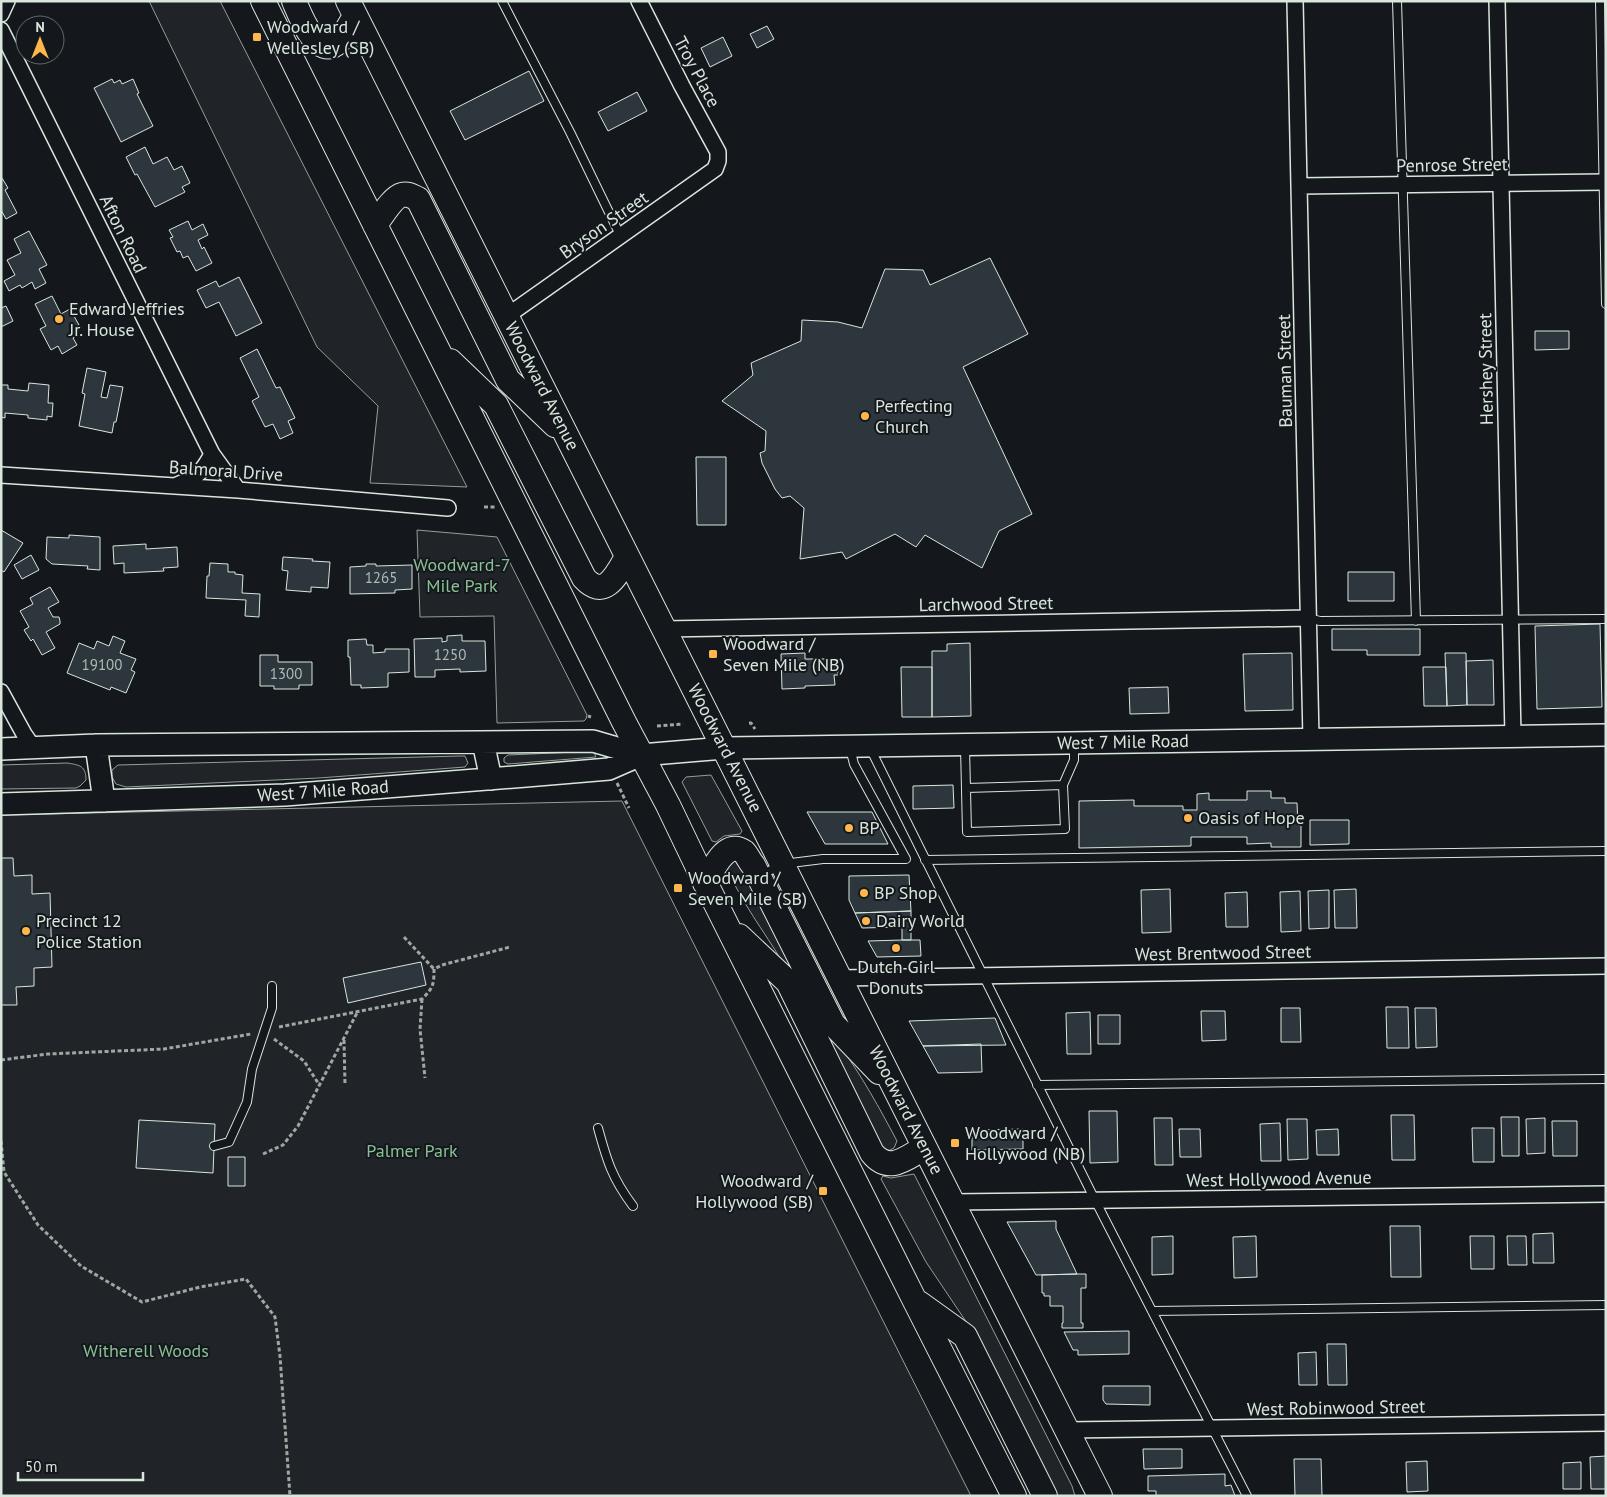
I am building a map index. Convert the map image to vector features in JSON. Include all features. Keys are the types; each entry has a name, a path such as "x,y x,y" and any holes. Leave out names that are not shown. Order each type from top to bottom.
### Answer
{"main road":[{"path":"263,1 1014,1496"},
{"path":"294,1 313,38 322,46 330,46 336,43 352,8"},
{"name":"Woodward Avenue","path":"352,8 1100,1496"},
{"path":"375,225 394,199 402,194 418,199 508,380 569,438"},
{"path":"436,347 496,405 584,578 591,586 601,587 610,583 627,557"},
{"name":"West 7 Mile Road","path":"1,804 285,794 491,779 610,769 641,755 724,748 1606,735"},
{"name":"West 7 Mile Road","path":"1,749 96,745 593,741 641,755"},
{"path":"483,742 491,779"},
{"path":"96,745 104,801"},
{"path":"706,884 720,857 726,851 734,849 744,852 833,1024 895,1090"},
{"path":"726,922 788,982 876,1159 887,1164 894,1164 924,1148"},
{"path":"915,1301 965,1336 1045,1496"}],"street":[{"path":"1,14 8,1"},
{"name":"Troy Place","path":"639,1 718,152 718,161"},
{"name":"Bauman Street","path":"1295,1 1311,739"},
{"name":"Hershey Street","path":"1497,1 1513,736"},
{"name":"Afton Road","path":"1,30 212,454 238,490"},
{"name":"Bryson Street","path":"507,316 715,169 718,161"},
{"name":"Penrose Street","path":"1299,186 1604,182"},
{"path":"176,486 194,479 204,469 212,454"},
{"name":"Balmoral Drive","path":"1,475 238,490 448,508"},
{"name":"Larchwood Street","path":"664,629 1308,618"},
{"path":"1,692 33,747"},
{"name":"West Brentwood Street","path":"840,978 1606,966"},
{"name":"West Hollywood Avenue","path":"952,1202 1606,1194"},
{"name":"West Robinwood Street","path":"1067,1430 1606,1423"}],"lane":[{"path":"502,1 570,132 621,237"},
{"path":"1398,1 1416,621"},
{"path":"1600,1 1606,304"},
{"path":"1308,618 1320,621 1606,619"},
{"path":"965,745 967,832 1065,829 1063,785 1074,760 1074,743"},
{"path":"859,746 925,860 986,976 1037,1085 1247,1496"},
{"path":"758,876 783,864 823,858 906,859 854,764 859,746"},
{"path":"966,788 1063,785"},
{"path":"925,860 1606,851"},
{"path":"214,1146 229,1142 247,1102 252,1068 272,1008 272,986"},
{"path":"1037,1085 1606,1079"},
{"path":"598,1128 608,1165 620,1188 633,1206"},
{"path":"1152,1312 1606,1305"}],"path":[{"path":"749,723 752,722 755,729"},
{"path":"657,726 683,724"},
{"path":"616,780 629,808"},
{"path":"404,937 434,969"},
{"path":"422,999 420,1029 425,1078"},
{"path":"263,1154 283,1145 298,1126 358,1012"},
{"path":"264,1032 304,1061 320,1086"},
{"path":"344,1039 345,1085"},
{"path":"1,1141 4,1172 38,1225 81,1266 142,1302 200,1287 246,1279 275,1317 280,1356 290,1496"}],"green space":[{"path":"149,1 220,1 467,487 370,483 378,406 317,347"},
{"name":"Woodward-7 Mile Park","path":"417,530 497,537 587,715 584,721 497,723 494,616 420,617"},
{"path":"594,752 596,757 508,764 504,762 504,758 508,755"},
{"path":"465,756 468,763 465,767 319,778 126,787 116,784 112,777 112,770 118,765"},
{"path":"67,763 81,767 85,772 86,780 76,788 1,789 1,765"},
{"path":"711,775 742,831 740,834 724,836 716,842 712,841 682,782 686,777"},
{"name":"Palmer Park","path":"622,801 971,1496 1,1496 1,815"},
{"path":"735,859 742,860 840,1046 884,1117 897,1141 894,1148 886,1152 879,1148 796,986 733,881 727,868"},
{"path":"914,1174 1072,1486 1075,1496 1054,1496 969,1326 926,1262 881,1179 883,1176 891,1178"}],"building":[{"path":"767,26 774,39 757,48 750,34"},
{"path":"723,37 732,56 710,67 701,48"},
{"path":"529,71 544,101 465,140 450,111"},
{"path":"112,79 114,83 120,80 122,84 133,79 139,93 137,94 153,126 121,142 94,88"},
{"path":"637,92 647,111 608,131 598,112"},
{"path":"145,147 153,164 167,157 174,170 182,166 190,183 182,187 185,192 155,207 126,157"},
{"path":"2,178 8,188 5,190 17,213 6,219 1,210"},
{"path":"188,221 192,230 203,224 208,235 198,240 212,263 196,271 188,256 183,258 180,251 177,252 170,238 173,237 169,230"},
{"path":"29,231 47,265 39,269 46,283 35,289 32,282 22,288 20,285 9,291 4,281 15,275 7,260 21,253 14,239"},
{"name":"Perfecting Church","path":"990,258 1028,334 963,367 1032,514 999,531 982,568 925,535 916,547 895,534 846,559 842,552 800,559 804,508 790,496 782,498 775,489 762,463 760,453 765,451 766,431 722,401 753,375 751,363 801,341 802,320 838,322 862,328 885,269 923,270 930,285"},
{"path":"239,277 262,323 236,336 219,302 206,308 197,290 216,281 219,287"},
{"name":"Edward Jeffries Jr. House","path":"52,296 61,314 70,309 79,325 75,327 79,335 73,338 77,345 62,354 58,346 51,350 40,329 46,326 35,304"},
{"path":"6,306 13,321 1,327 1,308"},
{"path":"1535,331 1569,331 1569,349 1535,350"},
{"path":"257,349 276,388 280,387 295,418 288,421 293,433 280,439 273,424 265,427 252,401 259,397 240,358"},
{"path":"87,368 106,372 101,397 107,398 110,385 123,387 112,433 79,426 85,394 82,393"},
{"path":"29,383 49,385 48,403 53,403 52,417 47,416 47,420 28,418 28,415 5,413 5,418 1,417 1,385 8,385 8,389 28,391"},
{"path":"696,457 726,457 726,525 697,525"},
{"path":"1,530 23,543 4,572 1,570"},
{"path":"69,535 100,537 100,570 87,569 88,566 52,564 46,559 47,537 69,538"},
{"path":"146,544 146,549 177,547 178,567 163,568 164,571 124,573 124,563 114,564 113,546"},
{"path":"31,555 39,570 22,579 14,565"},
{"path":"283,557 330,562 328,588 311,587 311,592 286,590 288,571 282,570"},
{"path":"210,563 228,564 228,572 243,575 242,593 260,594 259,617 245,616 246,600 206,598 207,576 209,576"},
{"path":"366,564 376,564 376,566 412,565 412,589 395,590 395,593 350,594 350,567 366,566"},
{"path":"1348,572 1394,572 1394,601 1348,601"},
{"path":"50,587 59,602 48,608 53,617 59,617 60,624 46,632 55,648 42,655 33,639 31,641 24,630 29,627 20,611 33,604 30,598"},
{"path":"1600,624 1602,707 1537,709 1535,626"},
{"path":"1332,629 1420,629 1420,655 1367,655 1367,650 1332,650"},
{"path":"462,635 462,641 485,641 486,671 460,672 460,669 435,670 435,677 415,677 414,639 442,638 442,642 447,641 447,636"},
{"path":"113,636 125,641 120,653 136,659 131,670 135,672 126,693 111,687 110,690 67,673 79,643 94,649 97,641 109,646"},
{"path":"366,639 367,645 373,645 373,653 385,652 385,649 409,649 409,672 388,673 388,687 361,688 361,685 351,685 348,640"},
{"path":"970,643 971,716 932,717 932,651 947,651 947,644"},
{"path":"805,653 805,659 831,659 834,662 835,669 838,669 838,675 834,675 835,685 782,689 781,654"},
{"path":"1292,653 1293,710 1245,711 1243,654"},
{"path":"1445,653 1466,653 1467,705 1447,706"},
{"path":"260,655 278,655 278,662 312,662 312,685 299,685 299,689 274,689 274,686 260,686"},
{"path":"1493,660 1494,705 1467,705 1466,661"},
{"path":"901,667 932,667 932,717 902,717"},
{"path":"1423,667 1446,667 1447,706 1424,706"},
{"path":"1168,687 1169,713 1130,714 1129,688"},
{"path":"953,785 954,808 913,809 913,786"},
{"name":"Oasis of Hope","path":"1247,791 1271,791 1271,798 1285,798 1285,803 1297,803 1298,825 1301,825 1301,847 1271,847 1271,843 1247,844 1247,837 1191,837 1191,846 1079,848 1079,801 1134,800 1134,806 1183,806 1183,810 1197,810 1197,794 1209,793 1209,800 1247,800"},
{"path":"807,812 872,812 888,844 825,844"},
{"path":"1310,820 1349,820 1349,844 1310,845"},
{"name":"Precinct 12 Police Station","path":"1,858 13,858 14,876 32,875 32,894 50,893 52,967 34,968 34,986 16,987 17,1005 1,1005"},
{"path":"909,875 911,911 855,913 849,900 849,876"},
{"path":"1170,889 1171,932 1142,933 1141,890"},
{"path":"1356,889 1357,928 1335,928 1334,890"},
{"path":"1329,890 1329,928 1309,929 1308,891"},
{"path":"1300,891 1301,931 1281,932 1280,892"},
{"path":"1247,892 1248,927 1226,927 1225,893"},
{"path":"911,911 911,940 902,940 902,927 862,928 855,913"},
{"path":"920,940 921,956 877,957 868,941"},
{"path":"421,962 426,985 348,1003 343,978"},
{"path":"1386,1007 1408,1007 1409,1048 1387,1048"},
{"path":"1281,1008 1300,1008 1301,1042 1281,1042"},
{"path":"1415,1008 1436,1008 1437,1047 1416,1048"},
{"path":"1201,1011 1225,1011 1226,1040 1202,1041"},
{"path":"1090,1012 1091,1054 1067,1054 1066,1013"},
{"path":"1098,1015 1120,1015 1120,1044 1098,1044"},
{"path":"995,1018 1006,1045 923,1046 909,1021"},
{"path":"981,1044 982,1072 938,1073 923,1046"},
{"path":"1089,1111 1117,1111 1118,1162 1090,1163"},
{"path":"1391,1115 1414,1115 1415,1160 1392,1160"},
{"path":"1501,1117 1519,1117 1519,1156 1502,1156"},
{"path":"1154,1118 1172,1118 1173,1165 1155,1165"},
{"path":"1545,1118 1545,1153 1527,1154 1526,1119"},
{"path":"1287,1119 1307,1119 1308,1159 1288,1160"},
{"path":"139,1120 215,1124 213,1173 136,1168"},
{"path":"1552,1121 1577,1121 1577,1156 1553,1156"},
{"path":"1280,1123 1281,1161 1261,1161 1260,1124"},
{"path":"1472,1128 1494,1128 1494,1162 1473,1162"},
{"path":"1023,1129 1023,1149 972,1150 972,1130"},
{"path":"1179,1129 1200,1129 1201,1157 1180,1157"},
{"path":"1338,1129 1339,1155 1317,1155 1316,1130"},
{"path":"228,1157 245,1157 245,1186 228,1186"},
{"path":"1056,1221 1056,1229 1077,1274 1036,1275 1007,1222"},
{"path":"1390,1226 1420,1226 1421,1277 1391,1277"},
{"path":"1553,1233 1554,1263 1533,1263 1533,1234"},
{"path":"1173,1236 1173,1274 1152,1275 1152,1237"},
{"path":"1256,1236 1257,1277 1234,1278 1233,1237"},
{"path":"1470,1236 1494,1236 1494,1269 1471,1269"},
{"path":"1507,1236 1526,1236 1527,1265 1508,1265"},
{"path":"1086,1274 1086,1288 1081,1288 1081,1323 1083,1323 1083,1328 1062,1328 1063,1306 1050,1306 1050,1296 1044,1296 1044,1293 1042,1293 1042,1275"},
{"path":"1129,1331 1129,1354 1078,1355 1078,1350 1073,1350 1064,1332"},
{"path":"1327,1344 1346,1344 1347,1385 1328,1385"},
{"path":"1316,1352 1317,1385 1299,1385 1298,1353"},
{"path":"1103,1386 1150,1386 1150,1405 1106,1404 1103,1400"},
{"path":"1143,1449 1182,1449 1182,1468 1144,1469"},
{"path":"1606,1456 1606,1489 1591,1489 1590,1457"},
{"path":"1294,1459 1321,1459 1322,1496 1295,1496"},
{"path":"1427,1461 1428,1491 1407,1492 1406,1462"},
{"path":"1581,1462 1581,1489 1563,1489 1563,1463"},
{"path":"1225,1474 1225,1486 1231,1485 1235,1496 1156,1496 1156,1491 1148,1491 1148,1476"}],"place":[{"name":"Woodward / Wellesley (SB)","path":"257,37"},
{"name":"Edward Jeffries Jr. House","path":"59,319"},
{"name":"Perfecting Church","path":"865,416"},
{"name":"Woodward / Seven Mile (NB)","path":"713,654"},
{"name":"Oasis of Hope","path":"1188,818"},
{"name":"BP","path":"849,828"},
{"name":"Woodward / Seven Mile (SB)","path":"678,888"},
{"name":"BP Shop","path":"864,893"},
{"name":"Dairy World","path":"866,921"},
{"name":"Precinct 12 Police Station","path":"26,931"},
{"name":"Dutch Girl Donuts","path":"896,948"},
{"name":"Woodward / Hollywood (NB)","path":"955,1143"},
{"name":"Woodward / Hollywood (SB)","path":"823,1191"}],"park label":[{"name":"Witherell Woods","path":"146,1351"}]}
